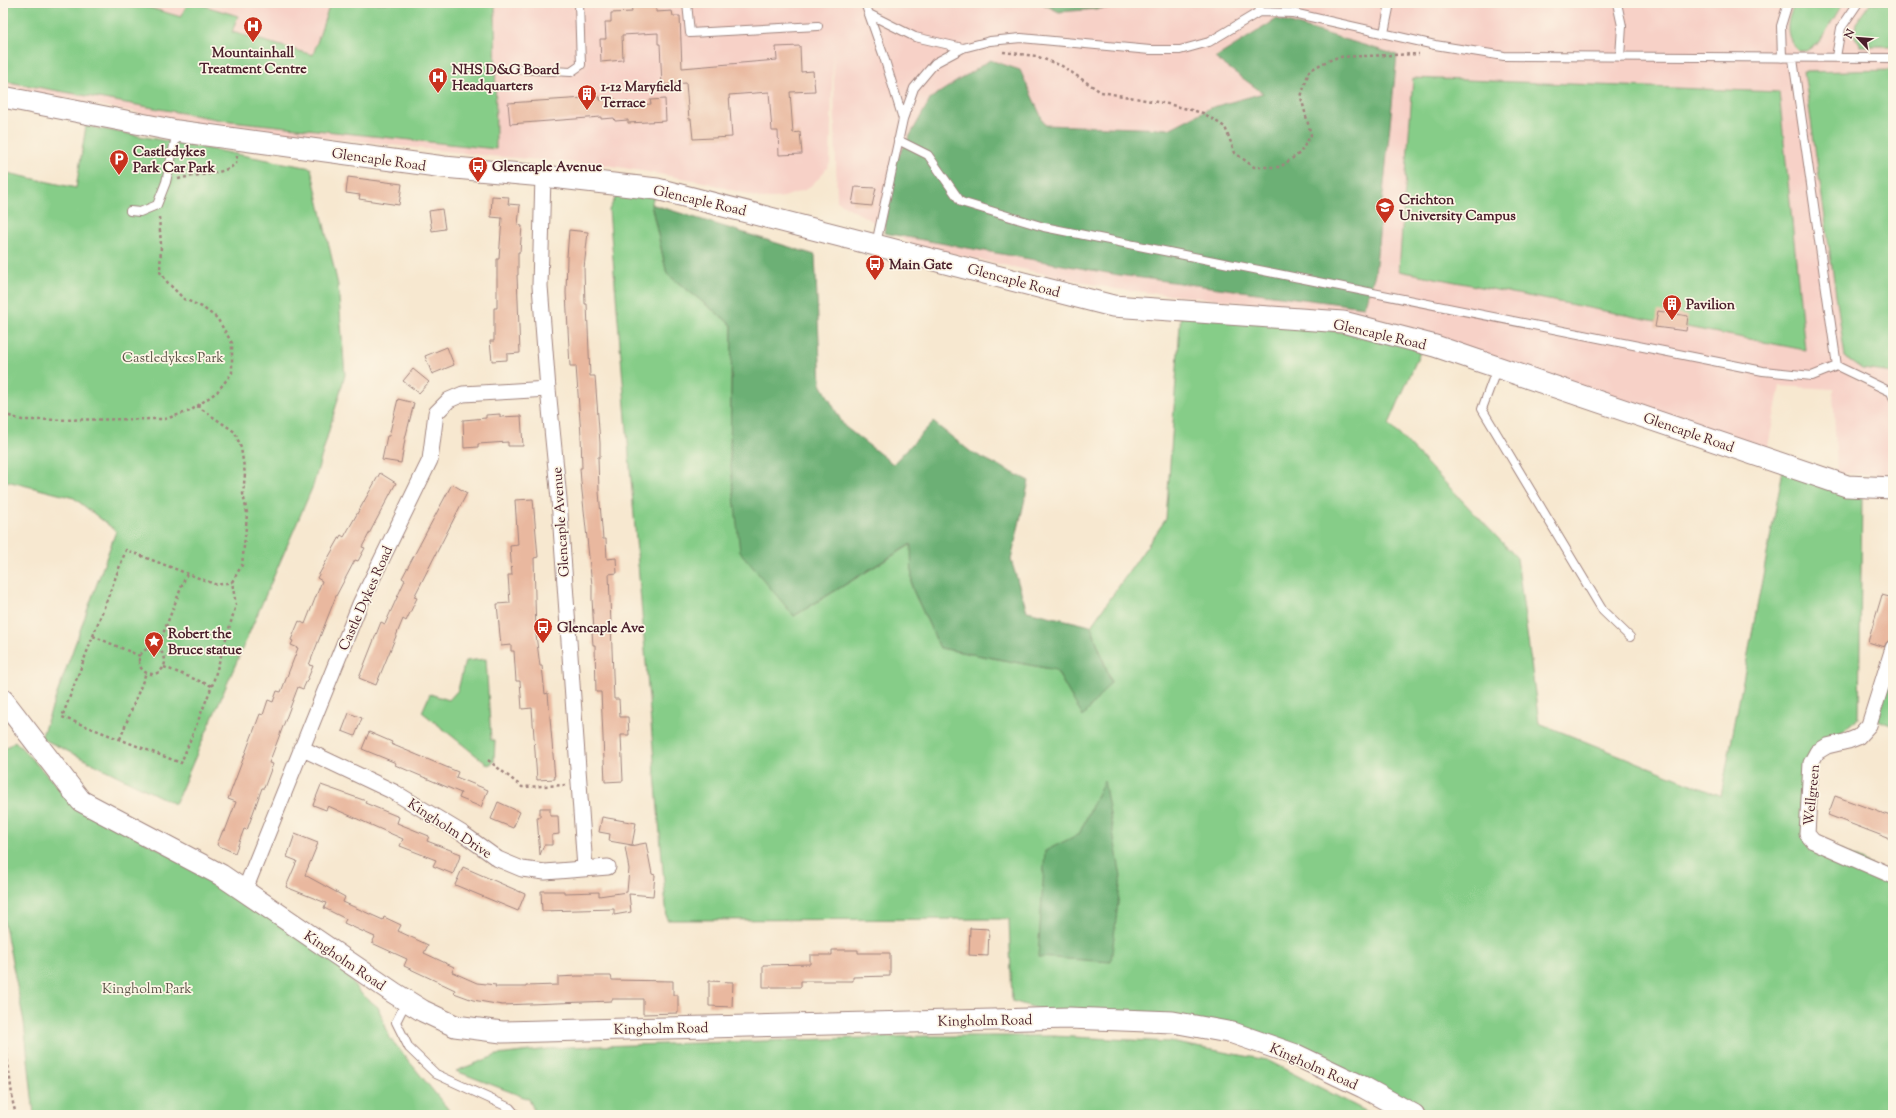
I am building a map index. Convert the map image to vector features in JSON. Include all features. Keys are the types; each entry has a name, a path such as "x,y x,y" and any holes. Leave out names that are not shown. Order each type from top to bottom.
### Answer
{"main road":[{"name":"Glencaple Road","path":"3,97 177,131 444,168 543,176 657,189 1113,306 1343,322 1435,346 1847,486 1893,488"},
{"name":"Kingholm Road","path":"3,700 81,801 221,875 406,1001 455,1026 502,1032 1069,1018 1173,1022 1233,1033 1296,1055 1414,1115"}],"street":[{"name":"Glencaple Avenue","path":"543,176 540,286 559,499 585,868"},
{"name":"Castle Dykes Road","path":"244,892 360,604 430,460 436,413 449,400 463,394 548,389"},
{"name":"Wellgreen","path":"1893,648 1869,725 1858,737 1848,742 1827,746 1817,752 1811,764 1807,834 1813,841 1893,876"},
{"name":"Kingholm Drive","path":"301,748 394,792 462,834 498,859 522,869 546,872 608,867"}],"lane":[{"path":"515,69 571,72 581,65 579,3"},
{"path":"687,3 690,33 818,26"},
{"path":"865,3 883,54 903,119"},
{"path":"1258,3 1259,12"},
{"path":"1384,33 1390,3"},
{"path":"1620,56 1622,26 1618,6 1624,3"},
{"path":"1782,58 1781,26 1788,3"},
{"path":"1836,57 1841,28 1858,3"},
{"path":"876,244 903,119 914,88 935,63 963,48 990,40 1021,38 1150,50 1180,50 1208,42 1259,12 1292,12 1435,45 1504,56 1620,56 1793,59 1836,57 1893,58"},
{"path":"869,14 915,37 963,48"},
{"path":"1793,59 1837,366"},
{"path":"130,211 140,212 157,205 166,182 177,131"},
{"path":"898,140 928,155 961,202 1044,227 1763,371 1812,376 1837,366 1891,392 1893,397"},
{"path":"1497,367 1482,409 1603,611 1630,636"},
{"path":"406,1001 396,1022 409,1048 436,1074 510,1108 516,1115"}],"path":[{"path":"1000,52 1036,56 1062,66 1101,92 1168,104 1203,113 1225,126 1235,153 1254,167 1280,167 1300,153 1311,135 1301,96 1309,71 1338,57 1418,55 1435,45"},
{"path":"166,182 189,176 215,174 226,171 236,164 237,154"},
{"path":"3,414 22,420 164,419 190,411 217,392 232,373 232,343 217,318 202,307 184,299 168,283 160,272 161,245 157,205"},
{"path":"197,406 235,432 241,448 245,474 243,494 247,513 242,565 232,582 236,604 212,686 181,763 62,717 126,550 217,585 232,582"},
{"path":"157,649 187,574"},
{"path":"93,636 140,656"},
{"path":"149,648 157,649 163,655 164,667 158,673 146,673 139,664 140,656 149,648"},
{"path":"164,667 212,686"},
{"path":"120,739 146,673"},
{"path":"488,760 522,787 579,783"},
{"path":"3,1024 13,1103 16,1115"}],"shaded area":[{"name":"Crichton University Campus","path":"3,3 1893,3 1893,476 1837,473 1833,389 1780,386 1767,451 1369,316 1115,289 915,246 837,201 833,49 830,163 821,176 807,189 784,197 763,199 704,182 613,166 490,156 356,141 234,130 84,103 3,85"}],"green space":[{"name":"Mountainhall Treatment Centre","path":"3,3 133,3 181,17 188,3 195,3 238,16 232,32 313,55 330,3 495,3 496,149 221,120 3,81"},
{"path":"1041,3 1133,3 1133,6 1059,12"},
{"path":"1795,3 1843,3 1819,43 1807,51 1798,51 1790,39 1788,22"},
{"path":"1870,3 1893,3 1893,46 1860,46 1854,35 1856,23"},
{"path":"1277,19 1397,55 1375,274 1364,307 1119,275 884,233 892,168 931,98 990,60 1020,70 1045,125 1169,129 1210,108 1263,93 1215,58"},
{"path":"1893,70 1893,373 1862,369 1845,357 1804,72"},
{"path":"1413,78 1779,92 1805,350 1399,271"},
{"name":"Castledykes Park","path":"86,126 311,168 338,285 345,375 313,486 175,804 41,738 116,531 74,498 3,480 3,172 76,188"},
{"path":"622,185 657,189 651,204 667,274 732,325 730,459 794,616 912,544 912,588 940,648 1056,670 1083,716 1111,681 1091,626 1166,519 1181,311 1424,343 1389,424 1517,558 1539,723 1721,796 1784,465 1862,496 1859,717 1817,752 1807,834 1893,876 1893,1115 1414,1115 1233,1033 1069,1018 1012,1001 1009,919 667,920 609,210"},
{"path":"651,204 815,255 821,384 844,426 893,464 933,422 971,452 1029,481 1011,560 1027,611 1091,626 1111,682 1083,717 1056,670 940,648 912,588 911,544 794,616 740,552 730,459 732,325 667,274"},
{"path":"1893,653 1893,726 1871,717"},
{"path":"486,659 491,740 495,740 494,762 488,765 422,712 430,694 449,700 458,690 465,661"},
{"name":"Kingholm Park","path":"15,741 73,803 174,857 334,954 359,992 378,1007 390,1038 448,1109 449,1115 34,1115 24,1022 3,916 3,750"},
{"path":"1104,780 1121,877 1111,962 1038,957 1045,851 1079,834"},
{"path":"927,1036 1054,1036 1170,1042 1267,1060 1373,1115 536,1115 529,1099 456,1071 497,1055 566,1047"}],"building":[{"path":"656,3 656,12 672,11 673,16 680,16 682,68 777,60 776,47 800,46 801,72 813,71 815,91 790,92 793,133 800,132 802,154 779,155 778,131 772,131 769,92 729,95 732,137 693,139 691,119 689,119 686,83 662,85 658,33 622,35 623,60 601,62 600,39 606,39 605,22 611,22 611,13 632,12 631,4"},
{"name":"1-12 Maryfield Terrace","path":"600,97 600,100 615,99 615,103 628,102 628,106 651,104 650,100 665,99 666,121 628,123 628,120 615,121 614,118 601,119 601,117 510,124 508,103"},
{"path":"348,177 402,184 399,205 359,199 360,195 346,193"},
{"path":"855,187 876,188 872,206 852,204"},
{"path":"492,196 509,197 508,204 520,205 518,225 522,226 520,252 518,252 517,275 520,353 507,354 507,360 492,361 490,341 494,341 494,308 497,308 497,259 499,259 502,218 491,217"},
{"path":"442,209 445,229 432,231 429,211"},
{"path":"569,230 588,232 584,268 585,304 587,304 590,376 595,376 600,443 600,457 598,457 599,492 603,539 606,539 607,559 616,558 617,573 609,574 614,699 619,699 620,717 628,717 629,735 621,735 623,781 605,782 601,692 596,692 595,645 593,645 592,631 594,631 592,585 581,482 581,435 576,366 570,366 566,293"},
{"name":"Pavilion","path":"1658,311 1688,316 1686,331 1655,327"},
{"path":"447,347 454,365 432,374 425,356"},
{"path":"413,369 429,382 419,393 403,381"},
{"path":"398,399 414,403 401,463 382,460 387,436 389,436"},
{"path":"500,414 500,417 521,416 523,446 508,446 508,442 478,444 478,447 464,448 463,420 486,418 486,415"},
{"path":"380,473 396,483 362,547 365,548 358,561 355,560 336,596 309,665 313,666 303,689 298,687 269,763 273,764 264,788 262,788 247,830 244,829 235,853 217,845 223,830 225,831 236,802 228,799 260,714 263,715 268,700 273,702 277,691 281,692 298,648 291,645 293,641 291,640 299,621 305,624 322,581 317,578 341,535 344,537"},
{"path":"452,484 467,493 414,597 417,598 406,621 403,619 376,685 359,678 381,622 385,624 405,580 402,578"},
{"path":"533,499 538,557 534,558 536,635 540,666 542,666 545,694 548,693 555,779 537,780 532,708 522,709 520,681 516,681 514,651 511,651 511,645 501,646 497,604 510,603 508,575 512,575 510,546 518,545 515,500"},
{"path":"1882,595 1893,598 1893,630 1890,640 1884,647 1868,642"},
{"path":"349,713 362,718 355,736 342,731"},
{"path":"369,732 392,742 391,744 458,772 456,777 488,790 481,807 459,798 461,793 395,765 396,763 362,749"},
{"path":"321,785 366,801 365,803 399,817 397,823 429,836 427,841 461,854 453,874 433,866 436,860 400,846 403,839 328,806 326,810 313,805"},
{"path":"1835,796 1893,817 1893,840 1828,815"},
{"path":"498,802 520,812 513,828 491,819"},
{"path":"540,808 550,808 550,816 558,816 559,834 552,835 552,845 544,845 540,855 537,817 540,817"},
{"path":"602,817 636,823 632,845 609,841 610,834 599,832"},
{"path":"295,834 318,843 305,875 345,897 343,902 383,920 384,917 401,925 398,931 428,945 424,953 454,967 452,972 477,983 496,985 495,987 558,985 558,977 577,976 611,976 612,980 673,981 673,995 678,995 678,1013 643,1014 643,999 612,999 612,1001 502,1005 473,1000 454,993 455,990 404,966 407,959 372,943 375,937 344,923 346,919 324,908 326,903 286,887 297,861 287,857"},
{"path":"646,843 652,874 655,875 653,896 629,894 631,912 614,915 614,909 542,911 541,891 564,891 564,893 599,892 599,896 627,892 629,869 625,847"},
{"path":"463,867 525,894 518,911 455,885"},
{"path":"970,928 989,929 988,956 969,955"},
{"path":"832,950 858,950 858,953 890,953 890,976 853,977 853,981 801,981 801,987 763,987 763,965 810,964 810,955 832,955"},
{"path":"709,981 733,982 732,1007 709,1006"}],"place":[{"name":"Mountainhall Treatment Centre","path":"253,43"},
{"name":"NHS D&G Board Headquarters","path":"438,94"},
{"name":"1-12 Maryfield Terrace","path":"587,111"},
{"name":"Castledykes Park Car Park","path":"119,176"},
{"name":"Glencaple Avenue","path":"478,183"},
{"name":"Crichton University Campus","path":"1385,224"},
{"name":"Main Gate","path":"875,281"},
{"name":"Pavilion","path":"1672,321"},
{"name":"Glencaple Ave","path":"543,644"},
{"name":"Robert the Bruce statue","path":"154,658"}]}
